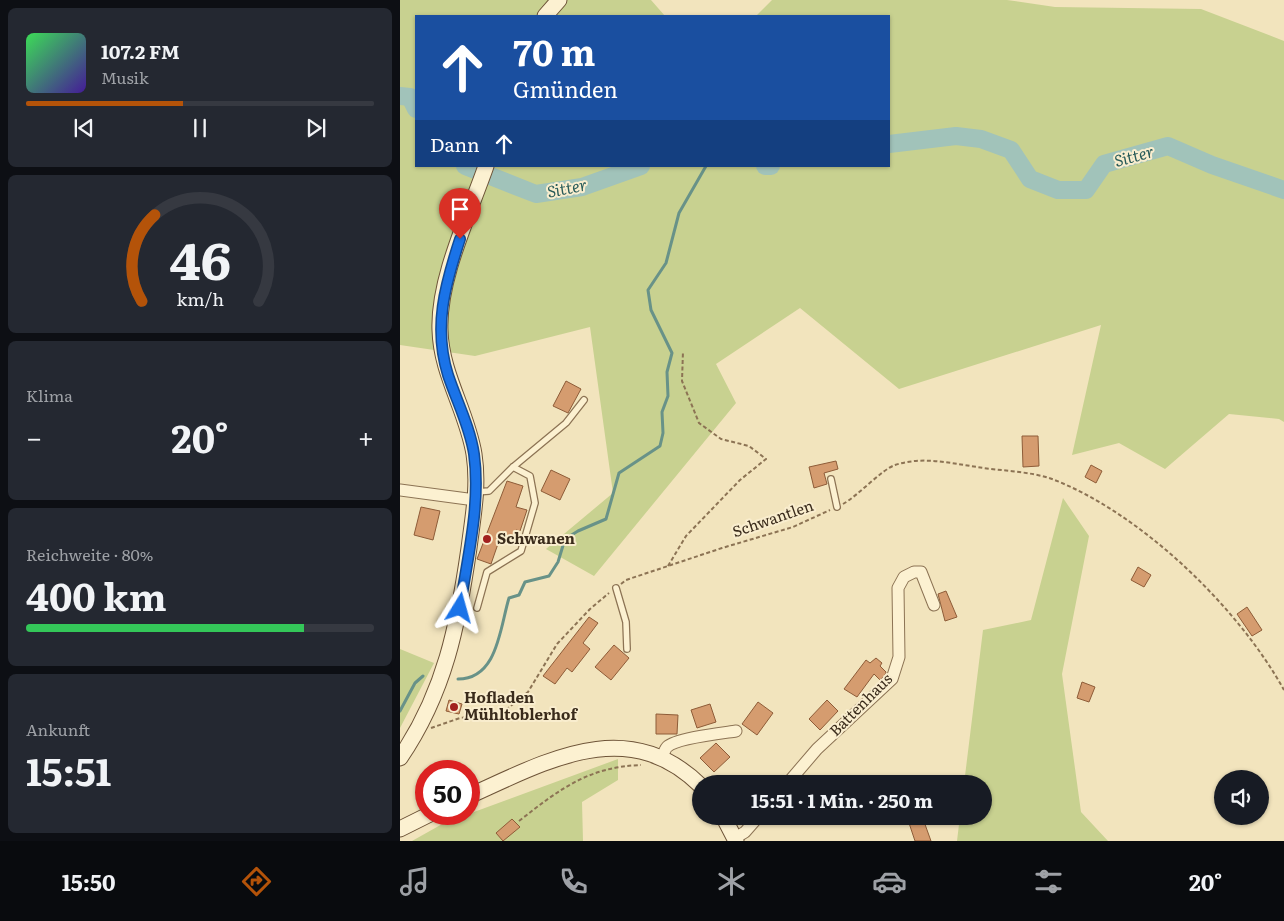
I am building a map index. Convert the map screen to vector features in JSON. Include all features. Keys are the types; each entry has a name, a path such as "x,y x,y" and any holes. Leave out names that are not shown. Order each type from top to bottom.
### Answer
{"main road":[{"path":"546,15 559,0"},
{"path":"400,758 419,727 444,673 456,629 476,496 474,454 470,435 448,375 442,347 442,302 448,275 486,167"},
{"path":"480,791 549,762 585,750 618,747 642,751 662,758 692,778"},
{"path":"400,829 415,822"},
{"path":"728,825 736,840"}],"street":[{"path":"400,490 476,496"},
{"name":"Battenhaus","path":"795,775 817,749 892,679 899,657 898,588 904,577 914,572 921,572 934,605"},
{"path":"662,758 667,747 673,744 703,736 736,731"},
{"path":"736,840 752,825"}],"lane":[{"path":"476,496 489,491 513,467 566,423 584,400"},
{"path":"477,608 486,572 521,552 535,503 530,476 513,467"},
{"path":"831,479 837,507"},
{"path":"616,588 626,622 627,650"}],"path":[{"path":"668,566 686,536 740,480 766,459 749,446 721,439 700,423 682,380 683,351"},
{"name":"Schwantlen","path":"419,727 426,730 460,718 502,713 528,692 557,644 590,608 626,580 793,527 854,498 892,466 920,459 1051,479 1073,487 1151,536 1213,595 1252,640 1284,690"},
{"path":"519,821 560,789 576,780 614,767 647,765"}],"green space":[{"path":"400,0 651,0 664,15 415,15 415,167 890,167 890,15 757,15 772,0 1007,0 1055,7 1201,9 1284,41 1284,422 1279,419 1229,414 1165,469 1119,443 1072,455 1101,325 899,389 800,308 716,364 736,403 594,576 546,549 613,493 590,327 475,356 400,345"},
{"path":"1063,498 1089,536 1062,674 1081,812 1108,841 957,841 959,825 992,825 992,775 965,775 983,630 1031,620"},
{"path":"400,649 434,663 400,728"},
{"path":"618,759 618,780 582,802 583,841 412,841 440,825 480,825 480,810"}],"building":[{"path":"566,381 581,389 568,413 553,406"},
{"path":"1022,436 1038,436 1039,466 1023,467"},
{"path":"836,461 838,469 824,473 827,484 814,488 809,467"},
{"path":"1091,465 1102,471 1096,483 1085,477"},
{"path":"551,470 570,479 560,500 541,491"},
{"path":"507,481 523,486 516,507 527,510 520,531 516,530 512,542 500,538 491,564 477,559"},
{"path":"421,507 440,511 433,540 414,535"},
{"path":"1138,567 1151,575 1144,587 1131,580"},
{"path":"946,591 957,617 945,621 938,594"},
{"path":"1247,607 1262,630 1252,636 1237,614"},
{"path":"589,617 598,623 583,643 590,649 572,672 567,668 555,684 543,676"},
{"path":"614,645 629,658 611,680 595,667"},
{"path":"876,658 882,663 880,666 886,672 880,680 874,674 857,697 844,689 866,660 870,663"},
{"path":"1082,682 1095,687 1089,702 1077,698"},
{"name":"Hofladen Mühltoblerhof","path":"449,700 462,704 459,714 446,711"},
{"path":"827,700 838,711 820,730 809,719"},
{"path":"758,702 773,713 757,735 742,724"},
{"path":"710,704 716,722 697,728 691,710"},
{"path":"656,714 678,715 677,734 656,734"},
{"path":"716,743 730,757 714,772 700,758"},
{"path":"512,819 520,827 503,841 496,833"},
{"path":"910,825 925,825 931,841 915,841"}],"waterway":[{"name":"Sitter","path":"400,96 410,97 415,107"},
{"name":"Sitter","path":"890,144 956,136 981,139 1011,150 1030,179 1058,190 1086,190 1104,164 1168,146 1212,165 1284,190"},
{"name":"Sitter","path":"468,167 536,194 582,187 638,167"},
{"path":"458,679 471,677 482,670 489,661 495,649 509,598 519,595 525,582 549,576 558,562 565,539 606,519 619,473 660,446 663,433 662,412 668,396 667,372 672,353 651,310 648,290 666,263 679,213 705,167"},
{"path":"400,711 415,683 423,676"}],"place":[{"name":"Schwanen","path":"487,539"},
{"name":"Hofladen Mühltoblerhof","path":"454,707"}],"route":[{"path":"460,239 444,288 440,314 440,330 448,375 470,435 476,476 475,500 460,608"}]}
